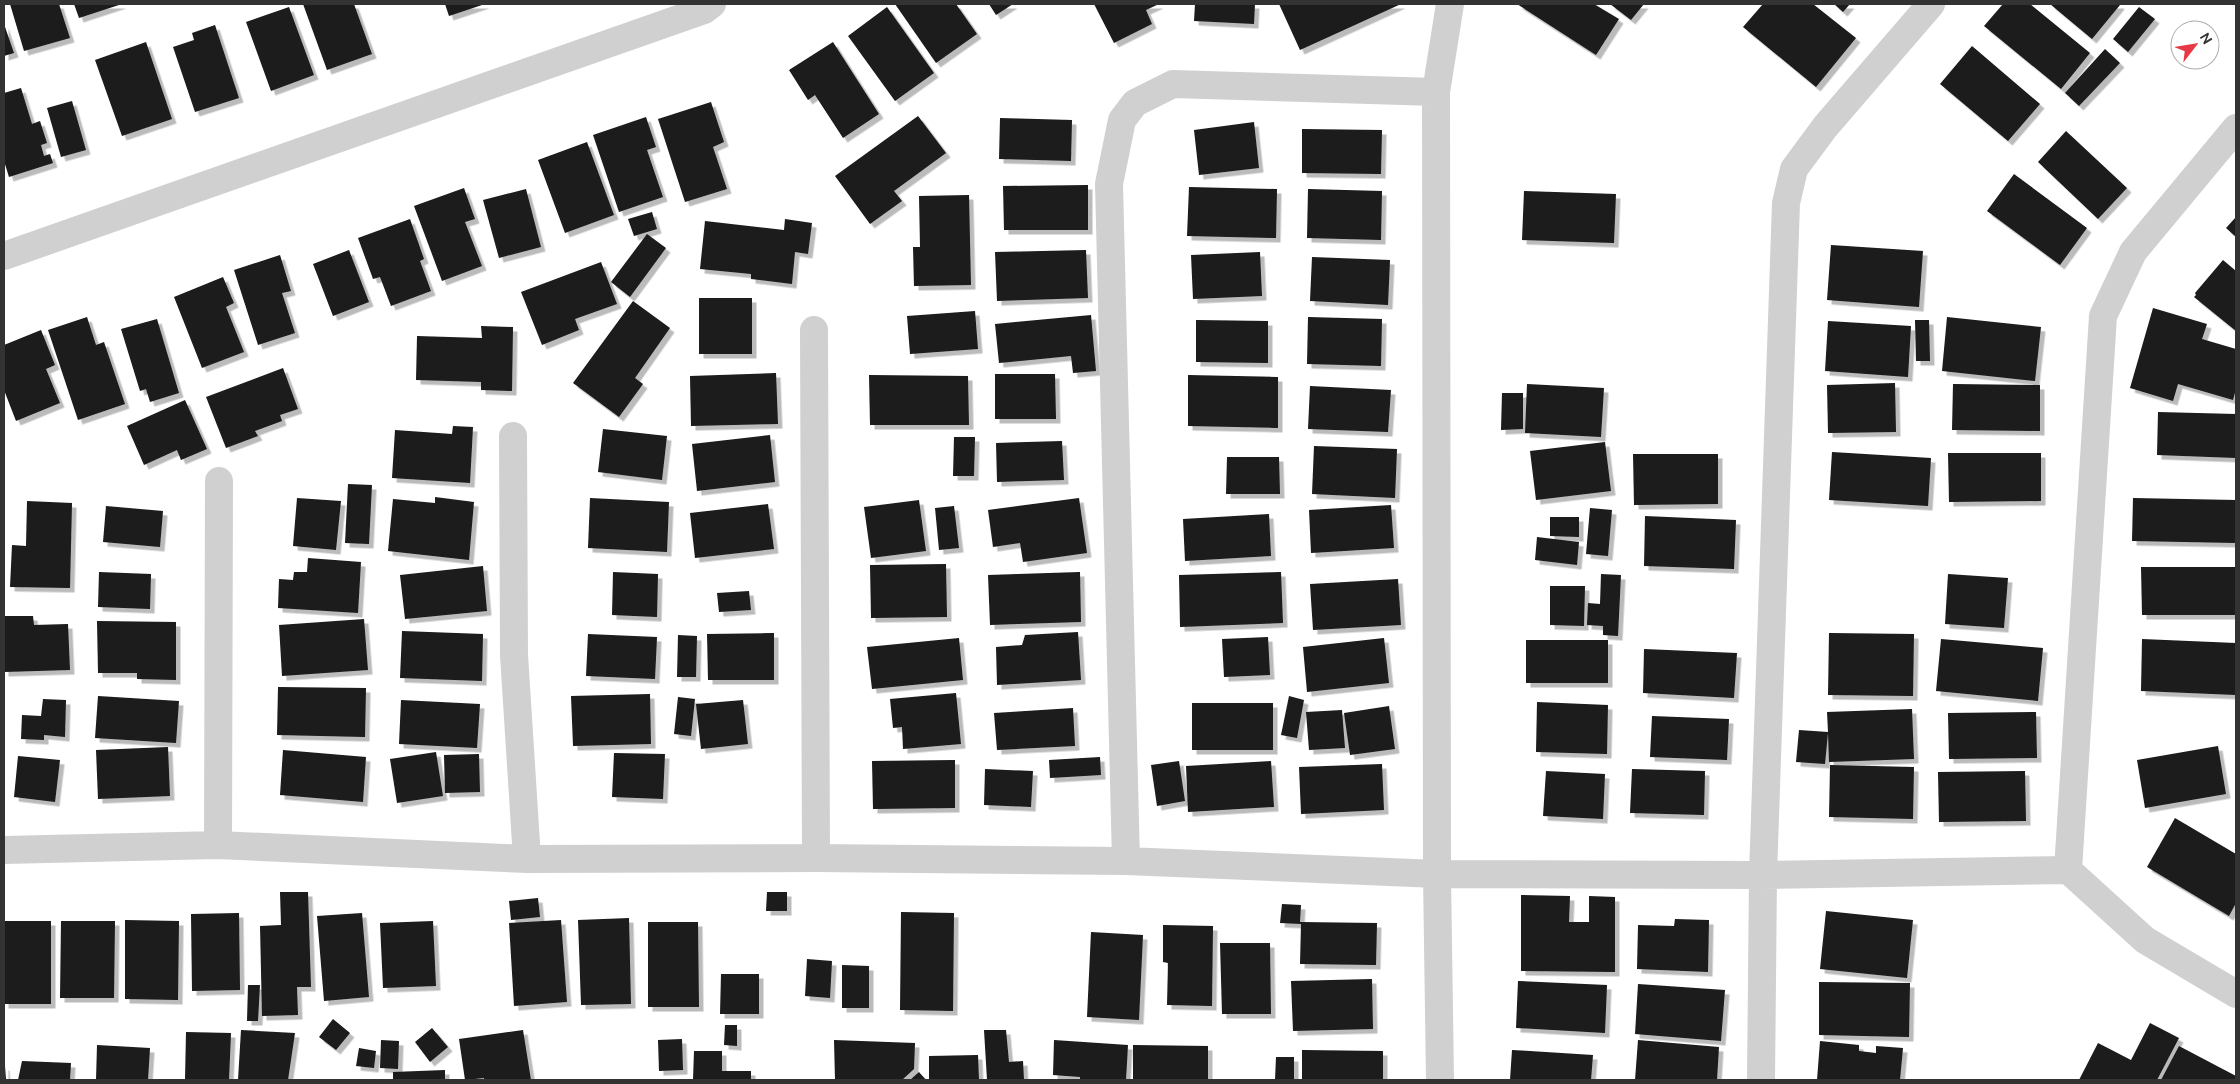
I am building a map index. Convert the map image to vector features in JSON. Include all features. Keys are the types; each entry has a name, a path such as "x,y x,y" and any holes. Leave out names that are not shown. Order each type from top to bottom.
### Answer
{"street":[{"path":"4,256 704,10 712,4"},
{"path":"1440,1080 1437,874 1436,92 1450,4"},
{"path":"1761,1080 1763,875 1786,203 1794,169 1825,127 1931,4"},
{"path":"1126,861 1109,184 1122,120 1135,103 1173,84 1436,92"},
{"path":"2068,870 2103,316 2133,252 2236,128"},
{"path":"814,330 816,858"},
{"path":"513,436 514,655 527,859"},
{"path":"218,844 219,481"},
{"path":"4,850 218,844 527,859 816,858 1126,861 1437,874 1763,875 2068,870 2145,940 2236,994"}],"building":[{"path":"10,4 59,4 70,38 24,51"},
{"path":"74,4 122,4 79,18"},
{"path":"303,4 354,4 372,54 327,70"},
{"path":"445,4 485,4 449,16"},
{"path":"895,4 956,4 977,34 936,63"},
{"path":"989,4 1013,4 996,15"},
{"path":"1094,4 1159,4 1146,10 1152,24 1114,43"},
{"path":"1195,4 1255,4 1254,24 1194,21"},
{"path":"1279,4 1401,4 1300,50"},
{"path":"1517,4 1594,4 1619,19 1596,55"},
{"path":"1610,4 1644,4 1631,20"},
{"path":"1763,4 1813,4 1856,38 1816,87 1743,27"},
{"path":"1834,4 1850,4 1843,12"},
{"path":"2003,4 2030,4 2090,53 2061,89 1984,26"},
{"path":"2050,4 2119,4 2120,5 2092,39"},
{"path":"289,7 314,75 271,91 246,22"},
{"path":"887,7 934,73 895,101 848,36"},
{"path":"2139,7 2155,19 2128,52 2113,39"},
{"path":"4,24 14,53 4,56"},
{"path":"215,25 239,98 195,112 173,47 194,40 192,33"},
{"path":"146,42 172,119 122,136 95,60"},
{"path":"833,42 879,114 843,138 815,95 808,100 789,70"},
{"path":"1972,46 2040,104 2008,141 1940,84"},
{"path":"2105,49 2120,63 2079,106 2065,93"},
{"path":"21,88 32,124 40,121 47,143 41,145 44,156 50,154 53,163 9,177 4,161 4,93"},
{"path":"72,101 86,150 61,157 47,108"},
{"path":"711,102 724,142 713,147 727,189 685,202 658,119"},
{"path":"918,116 946,153 894,191 902,201 870,224 835,176"},
{"path":"646,117 656,147 647,150 663,197 619,212 593,135"},
{"path":"1000,118 1072,120 1071,161 999,159"},
{"path":"1254,122 1259,168 1199,175 1194,130"},
{"path":"1302,129 1382,130 1381,174 1302,173"},
{"path":"2066,131 2127,188 2098,219 2038,162"},
{"path":"587,142 614,215 565,233 538,160"},
{"path":"2014,174 2087,228 2060,265 1987,211"},
{"path":"1088,185 1088,230 1004,230 1003,186"},
{"path":"1189,187 1277,189 1276,238 1187,236"},
{"path":"464,188 475,219 465,222 482,266 442,281 414,206"},
{"path":"526,189 541,247 499,258 483,200"},
{"path":"1308,189 1382,191 1381,240 1307,238"},
{"path":"1524,191 1616,194 1614,243 1522,240"},
{"path":"969,195 971,285 914,286 913,247 920,247 919,196"},
{"path":"652,212 657,229 634,236 628,219"},
{"path":"2236,217 2236,237 2226,228"},
{"path":"410,219 424,259 420,261 431,291 391,306 380,277 373,279 358,238"},
{"path":"785,219 812,223 808,254 795,252 792,284 751,279 751,274 700,269 705,221 784,230"},
{"path":"647,234 666,248 630,297 611,282"},
{"path":"1831,245 1923,251 1919,307 1827,300"},
{"path":"349,250 369,302 333,316 313,264"},
{"path":"1086,250 1088,298 997,301 995,252"},
{"path":"1260,252 1262,296 1193,299 1191,255"},
{"path":"280,255 291,291 282,293 295,333 258,345 234,270"},
{"path":"1312,257 1390,260 1388,305 1310,301"},
{"path":"2223,260 2236,271 2236,331 2194,297 2195,293"},
{"path":"601,262 617,304 575,319 579,330 542,345 521,292"},
{"path":"223,277 234,303 226,307 244,352 202,368 174,297"},
{"path":"699,298 752,298 752,354 699,354"},
{"path":"633,301 670,328 635,378 643,384 619,417 573,383"},
{"path":"2153,308 2207,324 2202,339 2236,349 2236,389 2233,400 2178,384 2173,401 2130,388"},
{"path":"975,311 978,349 910,354 907,316"},
{"path":"1091,315 1096,371 1073,373 1071,356 999,363 995,324"},
{"path":"87,317 96,345 104,342 125,404 78,420 48,330"},
{"path":"1308,317 1382,319 1381,366 1307,364"},
{"path":"1947,317 2041,327 2035,381 1942,371"},
{"path":"157,319 179,393 150,402 146,389 140,391 121,329"},
{"path":"1196,320 1268,321 1268,363 1196,362"},
{"path":"1915,320 1929,320 1930,361 1916,361"},
{"path":"1828,321 1911,326 1908,377 1825,371"},
{"path":"481,326 513,327 512,391 481,390 481,382 416,380 417,336 482,338"},
{"path":"41,330 55,365 46,369 60,403 16,421 4,390 4,345"},
{"path":"283,368 298,409 280,415 282,421 255,431 258,436 226,448 206,397"},
{"path":"776,373 778,424 691,426 690,376"},
{"path":"995,374 1055,374 1056,419 995,419"},
{"path":"869,375 968,376 969,425 870,425"},
{"path":"1188,375 1278,377 1278,428 1188,426"},
{"path":"1895,383 1896,432 1828,433 1827,385"},
{"path":"1527,384 1604,388 1601,437 1525,433"},
{"path":"1953,384 2040,385 2040,431 1952,430"},
{"path":"1310,386 1391,390 1388,432 1308,429"},
{"path":"1502,393 1523,393 1523,429 1501,430"},
{"path":"185,400 207,449 181,460 177,450 144,465 127,426"},
{"path":"2158,412 2236,414 2236,458 2157,455"},
{"path":"453,426 473,427 470,483 392,478 395,430 452,434"},
{"path":"603,429 667,436 662,480 598,472"},
{"path":"770,435 775,482 697,491 692,444"},
{"path":"954,437 975,437 974,476 953,476"},
{"path":"1062,441 1064,480 997,482 996,443"},
{"path":"1605,442 1611,491 1536,500 1530,451"},
{"path":"1314,446 1397,449 1395,498 1312,494"},
{"path":"1832,452 1931,458 1928,506 1829,500"},
{"path":"1948,453 2041,453 2041,501 1949,502"},
{"path":"1633,454 1718,454 1718,504 1634,505"},
{"path":"1227,457 1279,457 1280,494 1226,494"},
{"path":"348,484 372,485 369,544 345,543"},
{"path":"435,497 474,502 469,560 388,551 393,499 435,503"},
{"path":"297,498 341,501 336,550 293,546"},
{"path":"590,498 669,502 667,552 588,548"},
{"path":"1079,498 1087,553 1023,562 1020,543 993,547 988,510"},
{"path":"2133,498 2236,500 2236,543 2132,541"},
{"path":"919,500 926,551 871,558 864,507"},
{"path":"27,501 72,503 70,588 10,587 12,545 26,546"},
{"path":"768,504 774,549 695,558 690,513"},
{"path":"1391,505 1394,548 1311,553 1309,510"},
{"path":"106,506 163,511 160,547 103,542"},
{"path":"954,506 959,548 939,550 935,508"},
{"path":"1590,508 1612,510 1608,556 1586,554"},
{"path":"1269,514 1271,556 1185,561 1183,519"},
{"path":"1645,516 1736,520 1734,569 1644,566"},
{"path":"1550,517 1579,517 1579,537 1550,536"},
{"path":"1537,537 1579,542 1577,565 1535,560"},
{"path":"308,558 361,562 358,613 278,608 279,579 293,580 294,572 307,572"},
{"path":"946,564 947,617 871,618 870,565"},
{"path":"483,566 487,611 405,619 400,575"},
{"path":"2141,567 2236,567 2236,615 2142,615"},
{"path":"99,572 151,574 150,609 98,607"},
{"path":"613,572 658,574 657,617 612,615"},
{"path":"1080,572 1081,622 990,625 988,575"},
{"path":"1281,572 1283,623 1180,627 1179,575"},
{"path":"1601,574 1621,575 1618,636 1603,635 1603,626 1587,625 1588,603 1600,604"},
{"path":"1948,574 2008,578 2004,628 1945,624"},
{"path":"1398,579 1401,625 1313,630 1310,584"},
{"path":"1550,586 1585,586 1584,626 1550,625"},
{"path":"749,591 751,610 719,612 717,593"},
{"path":"4,616 33,616 34,625 68,624 70,670 4,672"},
{"path":"364,619 368,670 282,676 279,625"},
{"path":"97,621 176,622 176,680 137,679 137,673 98,673"},
{"path":"402,631 483,634 482,681 400,678"},
{"path":"1078,632 1081,680 997,685 996,647 1022,645 1025,635"},
{"path":"774,633 774,680 708,680 707,634"},
{"path":"1829,633 1914,634 1913,696 1828,695"},
{"path":"588,634 657,637 655,679 586,676"},
{"path":"678,635 697,636 696,677 677,677"},
{"path":"1268,637 1270,675 1224,677 1222,639"},
{"path":"959,638 963,680 872,689 867,647"},
{"path":"1384,638 1389,683 1307,692 1303,647"},
{"path":"1941,639 2043,648 2038,701 1936,691"},
{"path":"2142,639 2236,643 2236,695 2141,691"},
{"path":"1526,640 1608,640 1608,683 1526,683"},
{"path":"1644,649 1737,653 1734,698 1643,693"},
{"path":"278,687 366,688 365,737 277,735"},
{"path":"956,693 961,744 903,749 902,727 893,728 890,699"},
{"path":"650,694 651,744 573,746 571,696"},
{"path":"98,696 179,701 176,743 95,738"},
{"path":"1289,696 1304,700 1297,738 1281,735"},
{"path":"678,697 695,699 691,736 674,734"},
{"path":"43,699 66,700 65,737 44,735 44,740 21,739 22,715 41,716"},
{"path":"401,700 480,704 477,748 399,744"},
{"path":"743,700 748,744 701,749 696,704"},
{"path":"1537,702 1608,705 1607,754 1536,752"},
{"path":"1192,703 1273,703 1273,750 1192,750"},
{"path":"1389,706 1395,749 1350,755 1344,713"},
{"path":"1073,708 1075,746 997,750 994,713"},
{"path":"1912,709 1914,759 1829,762 1828,733 1825,764 1796,762 1799,730 1828,732 1827,712"},
{"path":"1342,710 1345,748 1309,750 1306,712"},
{"path":"2036,712 2037,758 1949,759 1948,713"},
{"path":"1652,716 1729,719 1727,760 1650,757"},
{"path":"2218,746 2226,794 2145,808 2137,760"},
{"path":"168,747 170,796 98,799 96,750"},
{"path":"283,750 366,757 363,802 280,795"},
{"path":"436,752 443,796 397,803 390,759"},
{"path":"614,753 665,754 663,799 612,797"},
{"path":"479,754 480,792 445,793 444,755"},
{"path":"18,756 60,760 55,802 14,797"},
{"path":"1100,757 1101,775 1050,778 1049,760"},
{"path":"955,760 955,808 873,809 872,761"},
{"path":"1179,761 1185,801 1157,806 1151,765"},
{"path":"1271,761 1274,807 1188,812 1186,766"},
{"path":"1382,764 1384,810 1301,814 1299,767"},
{"path":"1830,765 1914,767 1913,819 1829,817"},
{"path":"985,769 1033,771 1031,807 984,805"},
{"path":"1632,769 1705,771 1704,815 1630,813"},
{"path":"1546,771 1605,774 1603,819 1543,816"},
{"path":"2025,771 2026,821 1939,822 1938,772"},
{"path":"2175,818 2236,854 2236,903 2229,916 2147,867"},
{"path":"280,892 308,892 311,987 297,987 298,1015 262,1016 260,926 281,925"},
{"path":"767,892 787,892 787,911 766,911"},
{"path":"1521,895 1570,896 1569,922 1589,922 1589,896 1615,897 1615,972 1521,971"},
{"path":"538,898 540,917 511,920 509,901"},
{"path":"1282,904 1301,905 1300,922 1377,923 1376,965 1300,964 1301,924 1280,923"},
{"path":"1826,911 1913,920 1907,978 1820,969"},
{"path":"901,912 954,913 953,1011 900,1010"},
{"path":"239,913 240,990 192,991 191,914"},
{"path":"362,913 369,997 324,1001 317,916"},
{"path":"629,918 631,1004 581,1005 578,920"},
{"path":"1675,919 1709,920 1708,972 1637,969 1638,925 1674,926"},
{"path":"125,920 179,921 178,1000 125,999"},
{"path":"561,920 567,1002 514,1006 509,923"},
{"path":"4,921 51,921 51,1004 4,1004"},
{"path":"61,921 115,921 114,998 60,998"},
{"path":"433,921 436,986 383,988 380,923"},
{"path":"648,922 698,922 699,1007 648,1007"},
{"path":"1163,925 1213,926 1212,1006 1167,1005 1168,963 1163,962"},
{"path":"1091,932 1143,935 1139,1020 1087,1017"},
{"path":"1220,943 1270,943 1271,1014 1222,1014"},
{"path":"807,959 832,961 830,998 805,996"},
{"path":"842,965 869,966 869,1008 842,1008"},
{"path":"721,974 759,974 759,1014 720,1014"},
{"path":"1372,979 1373,1029 1293,1031 1291,981"},
{"path":"1518,981 1607,985 1605,1033 1516,1028"},
{"path":"1819,982 1910,983 1909,1037 1819,1035"},
{"path":"1638,984 1725,990 1721,1041 1635,1034"},
{"path":"248,985 260,985 258,1021 247,1021"},
{"path":"333,1019 350,1033 336,1050 319,1037"},
{"path":"2150,1023 2179,1038 2157,1080 2079,1080 2098,1043 2131,1060"},
{"path":"725,1025 737,1025 737,1046 724,1045"},
{"path":"432,1028 448,1047 430,1062 415,1042"},
{"path":"241,1030 295,1033 288,1080 238,1080"},
{"path":"523,1030 531,1080 484,1080 484,1078 465,1080 459,1039"},
{"path":"984,1030 1006,1030 1009,1062 1023,1061 1024,1080 987,1080"},
{"path":"186,1032 231,1033 229,1080 185,1080"},
{"path":"682,1039 683,1070 659,1071 658,1040"},
{"path":"381,1040 399,1041 398,1069 380,1068"},
{"path":"834,1040 915,1043 914,1069 902,1080 835,1080"},
{"path":"1054,1040 1128,1045 1126,1080 1080,1080 1080,1077 1053,1075"},
{"path":"1638,1040 1719,1047 1717,1080 1635,1080"},
{"path":"1820,1041 1859,1045 1859,1051 1876,1053 1876,1046 1903,1048 1900,1080 1817,1080"},
{"path":"97,1045 150,1048 148,1080 96,1080"},
{"path":"1133,1045 1208,1046 1208,1080 1133,1080"},
{"path":"2179,1046 2236,1076 2236,1080 2161,1080"},
{"path":"359,1048 376,1051 374,1068 356,1066"},
{"path":"1302,1050 1383,1051 1383,1080 1302,1080"},
{"path":"1512,1050 1593,1055 1591,1080 1510,1080"},
{"path":"694,1051 722,1051 722,1071 751,1071 751,1080 693,1080"},
{"path":"978,1055 979,1080 929,1080 929,1056"},
{"path":"1276,1057 1294,1057 1294,1080 1275,1080"},
{"path":"22,1061 71,1063 70,1080 18,1080"},
{"path":"5,1066 6,1079 4,1079"},
{"path":"445,1070 445,1080 393,1080 393,1072"},
{"path":"919,1072 926,1080 910,1080"}]}
